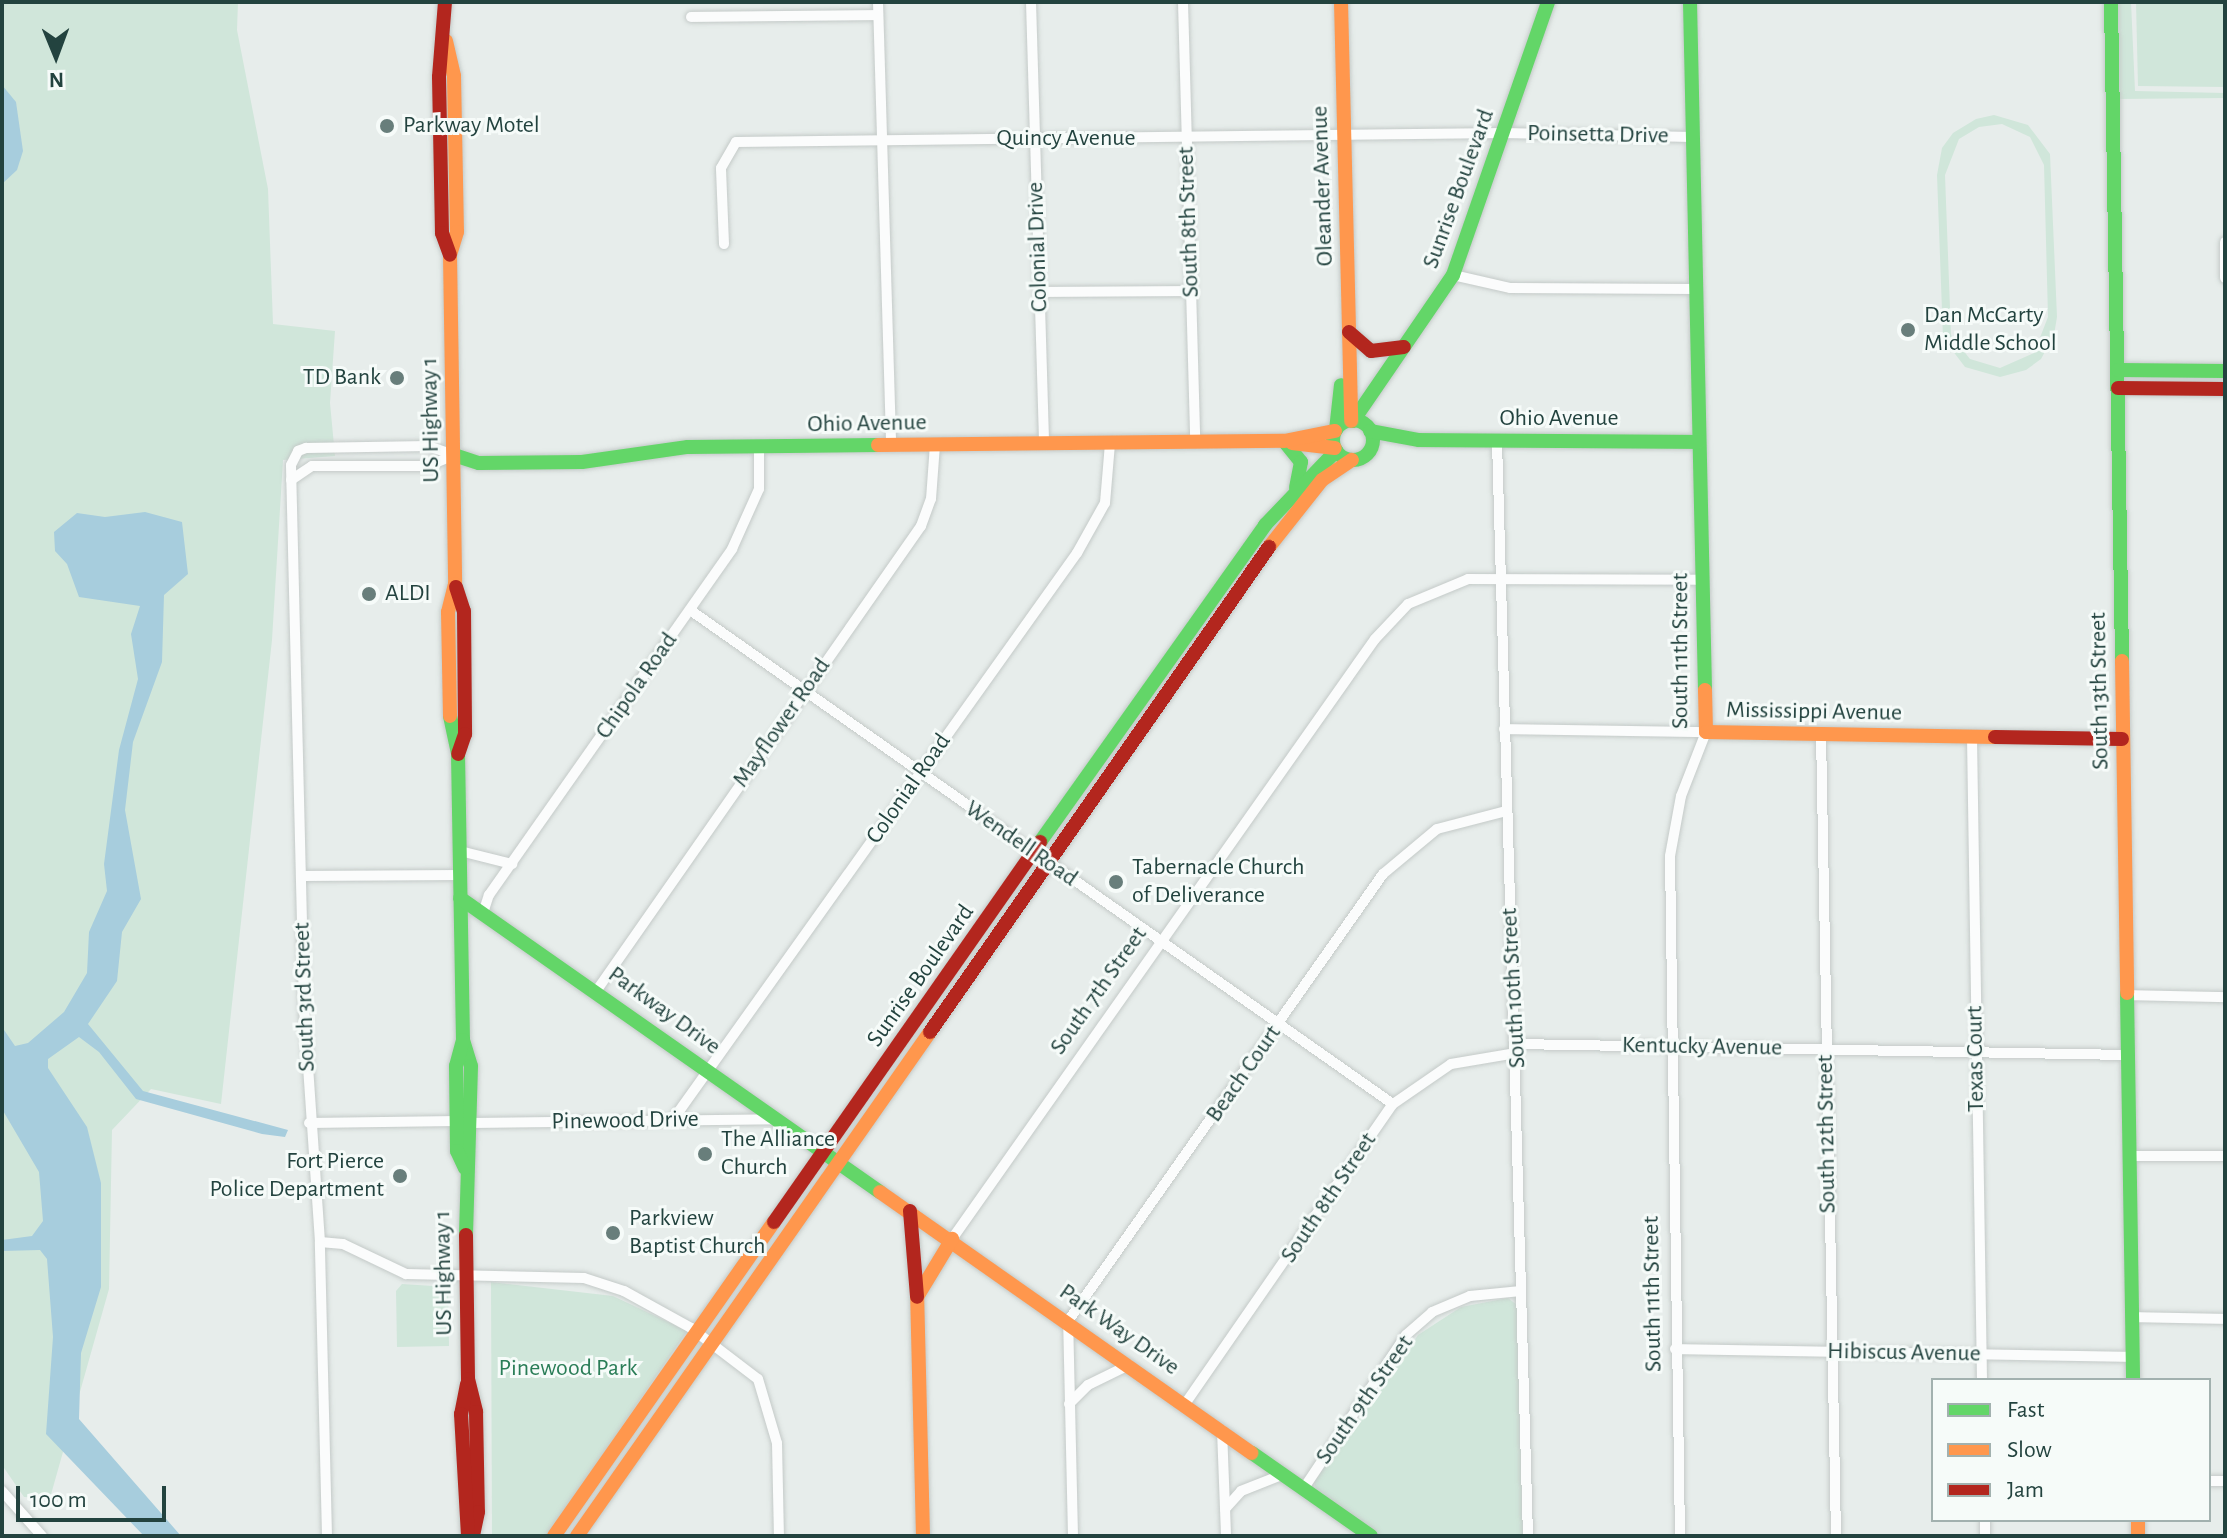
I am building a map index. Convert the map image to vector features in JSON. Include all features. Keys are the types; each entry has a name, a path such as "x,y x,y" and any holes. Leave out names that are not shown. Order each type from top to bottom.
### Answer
{"street":[{"name":"US Highway 1","path":"445,2 446,41 455,89 457,232 450,255 455,584 464,611 465,734 458,754 463,1040 456,1066 464,1122 457,1151 465,1168 468,1379 461,1414 470,1536"},
{"path":"878,2 891,445"},
{"name":"Colonial Drive","path":"1031,2 1044,444"},
{"name":"South 8th Street","path":"1183,2 1195,442"},
{"name":"Oleander Avenue","path":"1336,431 1349,332 1341,2"},
{"name":"Sunrise Boulevard","path":"1352,421 1453,275 1548,2"},
{"name":"South 11th Street","path":"1680,1536 1670,856 1681,796 1706,732 1690,2"},
{"name":"South 13th Street","path":"2111,2 2133,1378"},
{"path":"691,17 878,15"},
{"name":"Quincy Avenue","path":"724,244 721,168 736,142 1503,133"},
{"name":"Poinsetta Drive","path":"1503,133 1692,137"},
{"path":"2225,242 2225,278"},
{"path":"1453,275 1510,288 1696,289"},
{"path":"1040,292 1191,291"},
{"path":"1349,332 1371,351 1404,347"},
{"name":"Oleander Avenue","path":"1346,370 1352,421"},
{"path":"2118,370 2225,371"},
{"path":"2206,371 2206,389"},
{"name":"Sunrise Boulevard","path":"1369,430 1384,378"},
{"path":"2118,388 2225,389"},
{"path":"1352,421 1369,430 1373,441 1359,458 1335,450 1336,431 1352,421"},
{"name":"Ohio Avenue","path":"1369,430 1419,440 1699,442"},
{"name":"Ohio Avenue","path":"293,457 306,448 428,446 479,463 582,462 688,447 1284,441 1336,431"},
{"name":"Ohio Avenue","path":"1359,458 1419,440"},
{"path":"1284,441 1301,462 1295,490"},
{"name":"Ohio Avenue","path":"1284,441 1335,450"},
{"name":"South 10th Street","path":"1497,441 1528,1536"},
{"name":"Colonial Road","path":"672,1121 711,1072 1091,530 1109,486 1110,443"},
{"name":"Mayflower Road","path":"597,990 921,526 931,499 935,445"},
{"name":"Chipola Road","path":"483,913 512,864 749,521 759,489 759,447"},
{"name":"Sunrise Boulevard","path":"554,1536 1195,622 1295,490 1335,450"},
{"name":"Ohio Avenue","path":"291,480 312,466 428,466 454,455"},
{"name":"South 3rd Street","path":"293,457 291,480 309,1123 320,1242 327,1536"},
{"name":"Sunrise Boulevard","path":"577,1536 1298,506 1322,480 1359,458"},
{"name":"South 7th Street","path":"917,1297 952,1239 1161,942 1383,630 1408,604 1442,586 1502,576 1703,580"},
{"name":"Wendell Road","path":"690,610 1393,1104"},
{"name":"Mississippi Avenue","path":"1504,729 2122,739"},
{"name":"South 12th Street","path":"1821,733 1836,1536"},
{"name":"Texas Court","path":"1972,737 1982,1378"},
{"name":"Beach Court","path":"1068,1321 1383,874 1412,845 1437,829 1506,811"},
{"path":"460,851 512,864"},
{"path":"302,876 460,875"},
{"name":"Parkway Drive","path":"460,898 597,990 840,1162"},
{"path":"2127,995 2225,997"},
{"name":"Kentucky Avenue","path":"1516,1049 1671,1047 2128,1055"},
{"name":"South 8th Street","path":"1185,1404 1393,1104 1424,1077 1451,1064 1516,1049"},
{"name":"Pinewood Drive","path":"309,1123 779,1119"},
{"path":"2130,1156 2225,1156"},
{"name":"Park Way Drive","path":"840,1162 1371,1536"},
{"path":"910,1211 917,1297 923,1536"},
{"path":"320,1242 360,1251 395,1273 584,1278 624,1291 697,1332 758,1379 769,1407 777,1443 779,1536"},
{"name":"South 9th Street","path":"1304,1488 1406,1335 1432,1312 1470,1296 1521,1291"},
{"path":"2132,1317 2225,1319"},
{"path":"1068,1321 1073,1536"},
{"name":"Hibiscus Avenue","path":"1675,1349 2132,1357"},
{"path":"1069,1404 1088,1385 1129,1365"},
{"path":"1222,1430 1226,1536"},
{"path":"1225,1509 1241,1491 1284,1474"},
{"path":"2,1491 42,1536"}],"green space":[{"path":"2,2 238,2 237,30 268,189 273,324 335,331 330,403 335,456 283,460 272,640 221,1104 151,1089 112,1130 109,1289 50,1498 24,1497 2,1465"},
{"path":"2116,2 2131,2 2135,91 2225,93 2225,98 2118,99"},
{"path":"2136,2 2225,2 2225,87 2138,86"},
{"path":"1994,115 2028,125 2050,154 2057,317 2054,335 2041,359 2026,370 2000,377 1965,367 1943,338 1937,175 1942,148 1953,133 1976,119","holes":["2002,124 2030,137 2044,165 2048,317 2034,353 2000,368 1970,359 1951,335 1945,175 1959,139 1979,127"]},
{"name":"Pinewood Park","path":"491,1282 613,1296 687,1331 547,1536 492,1536"},
{"path":"402,1284 448,1287 449,1346 397,1347 396,1291"},
{"path":"1508,1298 1517,1305 1523,1536 1381,1536 1316,1489 1314,1482 1418,1335 1461,1307"}],"water":[{"path":"2,85 16,102 23,151 17,170 2,184"},
{"path":"145,512 182,522 188,574 164,595 162,662 133,742 125,810 141,899 122,932 117,981 88,1024 143,1091 288,1130 285,1137 262,1134 136,1099 99,1052 79,1037 48,1059 48,1068 87,1127 101,1183 101,1287 81,1353 79,1419 181,1536 144,1536 46,1434 53,1337 47,1259 40,1250 2,1251 2,1240 32,1236 43,1221 39,1172 2,1109 2,1027 15,1046 28,1043 64,1012 87,973 89,932 107,891 104,864 119,750 138,679 131,634 140,606 79,597 67,564 55,551 54,532 77,513 105,517"}],"traffic: fast":[{"path":"1353,421 1453,275 1548,2"},
{"path":"1690,2 1705,690"},
{"path":"2111,2 2122,661"},
{"path":"2118,370 2225,371"},
{"path":"1336,430 1341,385"},
{"path":"1353,420 1367,426 1373,440 1367,454 1353,460 1339,454 1333,440 1339,426 1353,420"},
{"path":"1370,431 1419,440 1699,442"},
{"path":"1284,441 1301,462 1296,488"},
{"path":"454,455 479,463 582,462 688,447 878,445"},
{"path":"1040,842 1265,525 1336,451"},
{"path":"450,716 458,754 463,1040 471,1066 466,1235"},
{"path":"460,898 880,1192"},
{"path":"2127,993 2133,1378"},
{"path":"463,1040 456,1066 457,1151 465,1168"},
{"path":"1252,1453 1371,1536"}],"traffic: slow":[{"path":"1341,2 1351,421"},
{"path":"446,41 454,76 457,232 450,255 455,584 448,612 450,716"},
{"path":"878,445 1284,441 1335,431"},
{"path":"1292,443 1335,448"},
{"path":"1269,547 1322,480 1352,460"},
{"path":"2122,661 2127,993"},
{"path":"1705,690 1706,732 1995,737"},
{"path":"577,1536 930,1032"},
{"path":"880,1192 1252,1453"},
{"path":"554,1536 774,1222"},
{"path":"923,1536 917,1297 952,1239"},
{"path":"2138,1522 2138,1536"}],"traffic: jam":[{"path":"445,2 439,77 442,233 450,255"},
{"path":"1349,332 1371,351 1404,347"},
{"path":"2118,388 2225,389"},
{"path":"930,1032 1269,547"},
{"path":"456,587 464,611 465,734 458,754"},
{"path":"1995,737 2122,739"},
{"path":"774,1222 1040,842"},
{"path":"910,1211 917,1297"},
{"path":"466,1235 468,1379 476,1412 478,1512 473,1536"},
{"path":"467,1384 461,1414 468,1536"}],"place":[{"name":"Parkway Motel","path":"387,126"},
{"name":"Dan McCarty Middle School","path":"1908,330"},
{"name":"TD Bank","path":"397,378"},
{"name":"ALDI","path":"369,594"},
{"name":"Tabernacle Church of Deliverance","path":"1116,882"},
{"name":"The Alliance Church","path":"705,1154"},
{"name":"Fort Pierce Police Department","path":"400,1176"},
{"name":"Parkview Baptist Church","path":"613,1233"}]}
